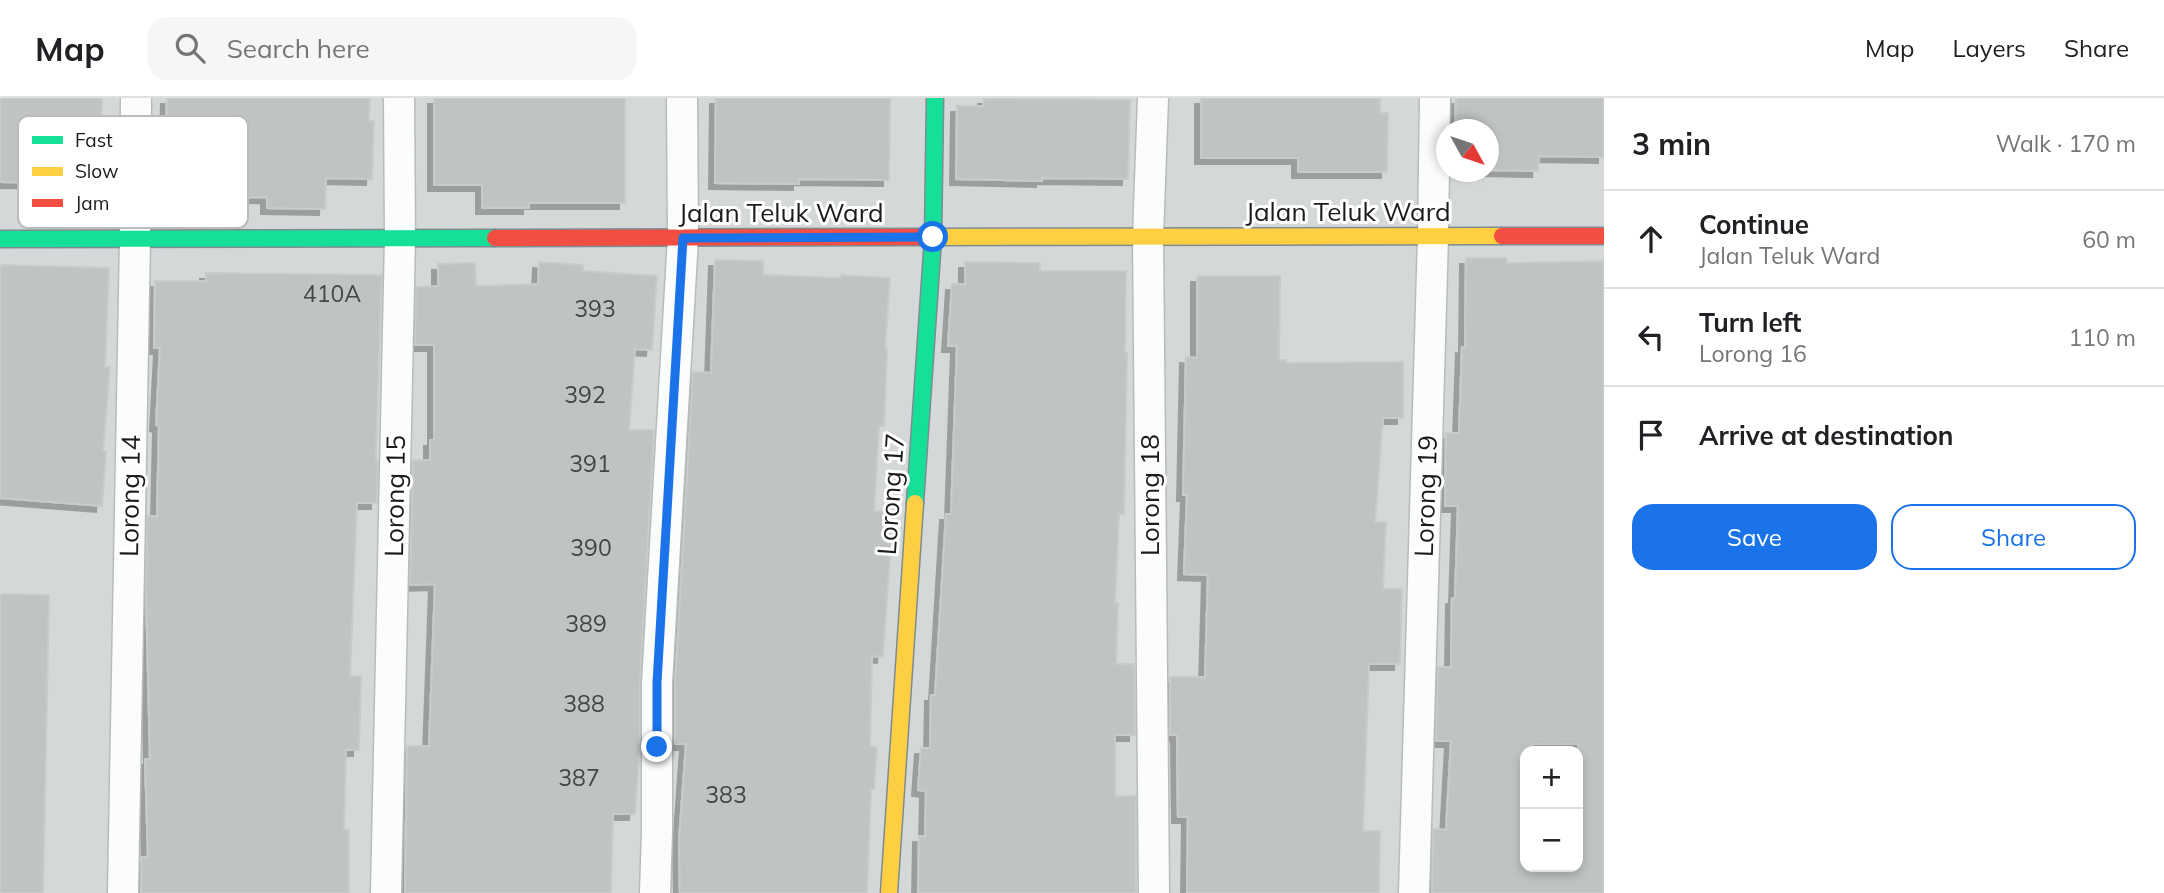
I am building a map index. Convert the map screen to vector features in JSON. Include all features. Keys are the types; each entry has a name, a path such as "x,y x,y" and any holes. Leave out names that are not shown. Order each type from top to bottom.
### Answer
{"street":[{"name":"Lorong 14","path":"136,98 136,116"},
{"name":"Lorong 15","path":"386,893 400,238 399,98"},
{"path":"655,893 657,683 683,238 682,98"},
{"name":"Lorong 17","path":"889,893 933,237 935,98"},
{"name":"Lorong 18","path":"1153,98 1148,237 1154,893"},
{"name":"Lorong 19","path":"1414,893 1435,98"},
{"name":"Lorong 14","path":"122,893 135,228"},
{"name":"Jalan Teluk Ward","path":"0,239 1604,236"}],"shaded area":[{"path":"0,98 1604,98 1604,893 0,893"}],"building":[{"path":"0,98 102,98 102,116 18,116 18,182 0,182"},
{"path":"167,98 370,98 369,121 374,121 372,179 326,178 325,209 267,208 267,197 248,197 248,116 166,116"},
{"path":"434,98 625,98 625,203 529,203 529,208 482,208 482,185 434,185"},
{"path":"716,98 890,98 889,180 799,179 799,184 715,183"},
{"path":"984,98 1130,100 1128,179 956,179 957,106 983,106"},
{"path":"1201,98 1380,98 1380,113 1388,113 1387,172 1298,172 1298,158 1201,158"},
{"path":"1456,98 1604,98 1604,157 1539,156 1538,171 1499,170 1499,119 1455,119"},
{"path":"1466,258 1506,258 1507,263 1604,261 1604,893 1432,893 1433,829 1446,830 1451,741 1436,741 1438,667 1451,667 1458,506 1445,506 1446,433 1459,433 1462,347 1465,348"},
{"path":"715,260 763,261 763,275 890,278 885,349 884,426 879,426 874,511 893,512 883,657 872,656 870,746 877,747 874,789 871,789 867,893 680,893 679,841 686,744 675,744 675,684 693,372 711,373"},
{"path":"539,262 583,265 583,271 657,276 652,350 635,349 629,430 654,430 635,814 613,814 611,893 405,893 407,746 429,746 435,584 410,585 413,460 430,460 430,440 434,440 434,345 415,345 416,287 438,286 438,264 475,263 476,286 538,284"},
{"path":"965,262 1040,263 1040,271 1126,271 1124,514 1119,514 1115,603 1118,603 1116,664 1134,664 1135,735 1115,735 1115,796 1136,796 1136,893 918,893 919,836 925,836 926,791 918,790 921,748 930,748 931,695 935,695 946,514 951,514 957,346 948,346 952,284 965,284"},
{"path":"0,265 109,268 105,367 110,367 103,451 106,452 102,506 0,498"},
{"path":"206,273 382,275 376,448 377,503 357,503 350,676 361,676 359,750 346,750 344,830 349,830 349,893 141,893 142,857 148,857 145,759 150,759 147,516 157,516 159,426 156,425 160,348 154,348 155,281 206,281"},
{"path":"1197,276 1280,276 1279,360 1286,360 1286,363 1403,362 1403,418 1383,418 1375,522 1386,522 1383,589 1402,589 1400,664 1369,664 1363,831 1380,831 1379,893 1187,893 1188,817 1178,817 1177,735 1170,735 1170,677 1205,677 1208,575 1184,574 1187,495 1183,495 1186,357 1197,358"},
{"path":"0,594 49,595 43,893 0,893"}],"traffic: fast":[{"path":"915,503 933,238 935,98"},
{"path":"0,239 495,238"}],"traffic: slow":[{"path":"922,237 1502,236"},
{"path":"889,893 915,503"}],"traffic: jam":[{"path":"1502,236 1604,236"},
{"path":"495,238 922,237"}],"route":[{"path":"657,747 657,683 683,238 933,237"}]}
